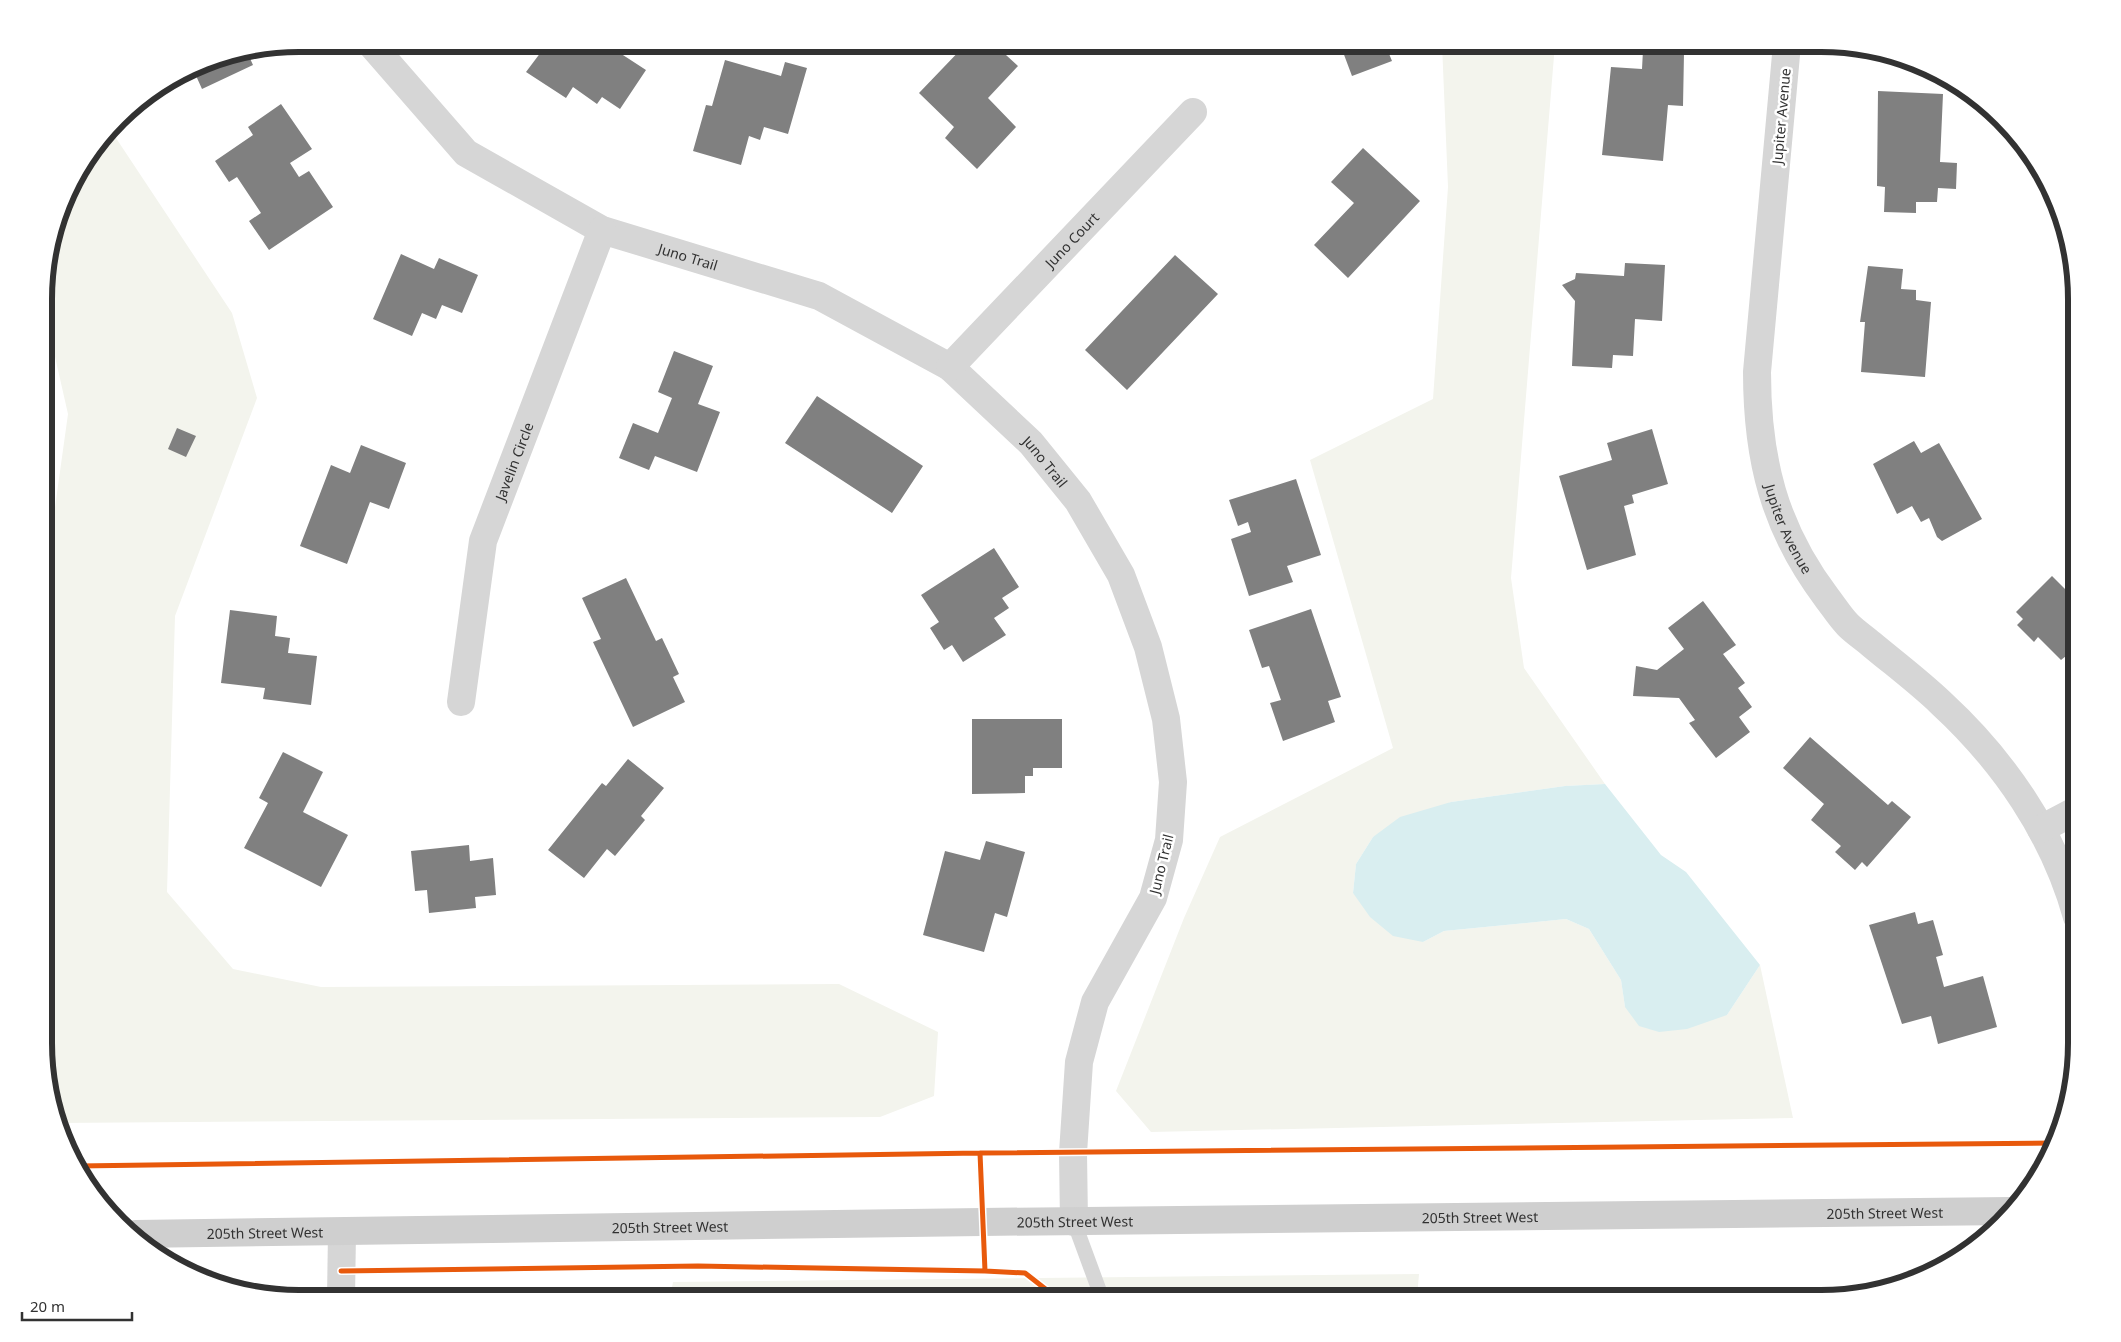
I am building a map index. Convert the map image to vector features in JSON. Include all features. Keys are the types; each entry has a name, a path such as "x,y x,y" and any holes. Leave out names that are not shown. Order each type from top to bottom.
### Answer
{"street":[{"name":"Juno Trail","path":"378,52 466,153 602,230 819,296 950,367 1031,443 1078,501 1121,575 1148,646 1166,719 1173,782 1168,840 1153,898 1095,1002 1079,1062 1073,1153 1074,1222"},
{"name":"Jupiter Avenue","path":"1786,52 1757,372 1757,407 1761,446 1778,512 1807,572 1848,625 1940,702 1979,741 2012,782 2041,829 2068,893"},
{"name":"Juno Court","path":"950,367 1193,112"},
{"name":"Javelin Circle","path":"461,702 483,540 602,230"},
{"path":"2041,829 2068,815"},
{"name":"205th Street West","path":"144,1234 2001,1211"},
{"path":"341,1290 342,1232"}],"lane":[{"path":"1074,1222 1099,1290"}],"shaded area":[{"path":"1442,52 1554,52 1511,578 1524,668 1605,784 1565,786 1451,802 1373,837 1356,864 1353,893 1423,942 1444,931 1566,919 1589,929 1621,980 1625,1007 1727,1015 1760,965 1793,1118 1151,1132 1116,1091 1184,918 1220,837 1393,748 1310,460 1433,399 1448,187"},
{"path":"115,136 232,313 257,398 175,616 167,892 233,969 321,987 839,984 938,1032 934,1096 880,1117 66,1123 57,1090 52,1042 52,529 68,414 52,343 52,300 57,252 71,205 78,190 94,162"},
{"path":"1605,784 1661,855 1686,872 1760,965 1727,1015 1687,1029 1659,1032 1639,1026 1625,1007 1621,980 1589,929 1566,919 1444,931 1423,942 1393,936 1370,917 1353,893 1356,864 1373,837 1400,817 1451,802 1565,786"},
{"path":"1419,1274 1418,1290 672,1290 673,1282"}],"building":[{"path":"541,52 618,52 646,70 620,109 602,97 597,104 573,87 566,98 526,72"},
{"path":"958,52 1003,52 1018,66 988,98 1016,127 977,169 945,138 954,127 919,93"},
{"path":"1343,52 1388,52 1392,61 1352,76"},
{"path":"1643,52 1684,53 1683,106 1668,105 1663,161 1602,155 1611,67 1642,69"},
{"path":"250,58 253,65 202,89 196,75"},
{"path":"725,60 781,76 785,62 807,68 788,134 764,127 760,140 749,136 741,165 693,151 706,105 712,106"},
{"path":"1878,91 1943,94 1940,162 1957,163 1956,189 1938,188 1937,202 1916,202 1916,213 1884,212 1885,187 1877,186"},
{"path":"281,104 312,149 290,163 299,177 309,171 333,207 269,250 249,221 261,213 237,177 229,182 215,161 253,135 248,127"},
{"path":"1363,148 1420,201 1348,278 1314,245 1354,203 1331,182"},
{"path":"401,254 434,269 439,258 478,275 462,313 442,305 436,319 422,313 412,336 373,319"},
{"path":"1175,255 1218,294 1127,390 1085,350"},
{"path":"1625,263 1665,265 1662,321 1635,319 1633,356 1613,355 1612,368 1572,366 1575,301 1562,285 1575,279 1576,273 1624,276"},
{"path":"1868,266 1903,269 1901,289 1916,290 1916,300 1931,302 1925,377 1861,372 1865,322 1860,322"},
{"path":"674,351 713,366 698,404 720,412 697,472 655,456 649,470 619,458 633,423 658,433 672,398 658,392"},
{"path":"817,396 923,466 892,513 785,443"},
{"path":"177,428 196,436 186,457 168,449"},
{"path":"1652,429 1668,484 1632,495 1634,503 1624,506 1636,555 1587,570 1559,476 1612,460 1607,443"},
{"path":"1914,441 1921,453 1939,443 1982,519 1942,541 1937,537 1929,518 1921,522 1912,506 1897,514 1873,464"},
{"path":"361,445 406,463 389,509 370,502 347,564 300,546 331,465 350,473"},
{"path":"1296,479 1321,555 1287,566 1293,582 1249,596 1231,539 1251,532 1248,522 1238,526 1229,500"},
{"path":"994,548 1019,587 1002,598 1009,608 994,618 1006,635 963,662 952,645 944,650 930,628 939,622 921,595"},
{"path":"2052,576 2068,592 2068,658 2066,656 2061,660 2038,637 2034,642 2017,625 2023,619 2016,612"},
{"path":"626,578 656,641 662,638 679,674 673,677 685,702 633,727 593,642 601,639 582,598"},
{"path":"1703,601 1736,645 1723,654 1745,683 1738,688 1752,707 1739,717 1750,732 1716,758 1689,723 1695,720 1679,698 1633,696 1636,666 1657,670 1684,649 1668,628"},
{"path":"1311,609 1341,697 1328,701 1335,722 1283,741 1270,703 1281,700 1269,666 1262,668 1249,630"},
{"path":"230,610 277,616 275,636 290,638 288,653 317,656 311,705 263,699 265,688 221,683"},
{"path":"972,719 1062,719 1062,768 1033,768 1033,776 1025,776 1025,793 972,794"},
{"path":"1810,737 1888,805 1892,801 1911,817 1867,867 1862,862 1855,870 1835,852 1841,846 1811,820 1824,804 1783,768"},
{"path":"283,752 323,772 303,812 348,835 321,887 244,848 268,803 259,798"},
{"path":"628,759 664,788 641,816 645,820 615,856 607,849 584,878 548,850 602,783 606,786"},
{"path":"986,841 1025,852 1007,917 995,913 984,952 923,935 945,851 980,860"},
{"path":"469,845 470,861 493,858 496,895 475,897 476,908 429,913 427,890 415,891 411,851"},
{"path":"1915,912 1918,924 1933,920 1943,955 1936,957 1944,987 1983,976 1997,1027 1938,1044 1931,1016 1902,1024 1869,925"}],"cycle path":[{"path":"86,1166 980,1153 2047,1143"},
{"path":"980,1153 985,1271 1025,1273 1047,1290"},
{"path":"341,1271 698,1266 985,1271"}]}
